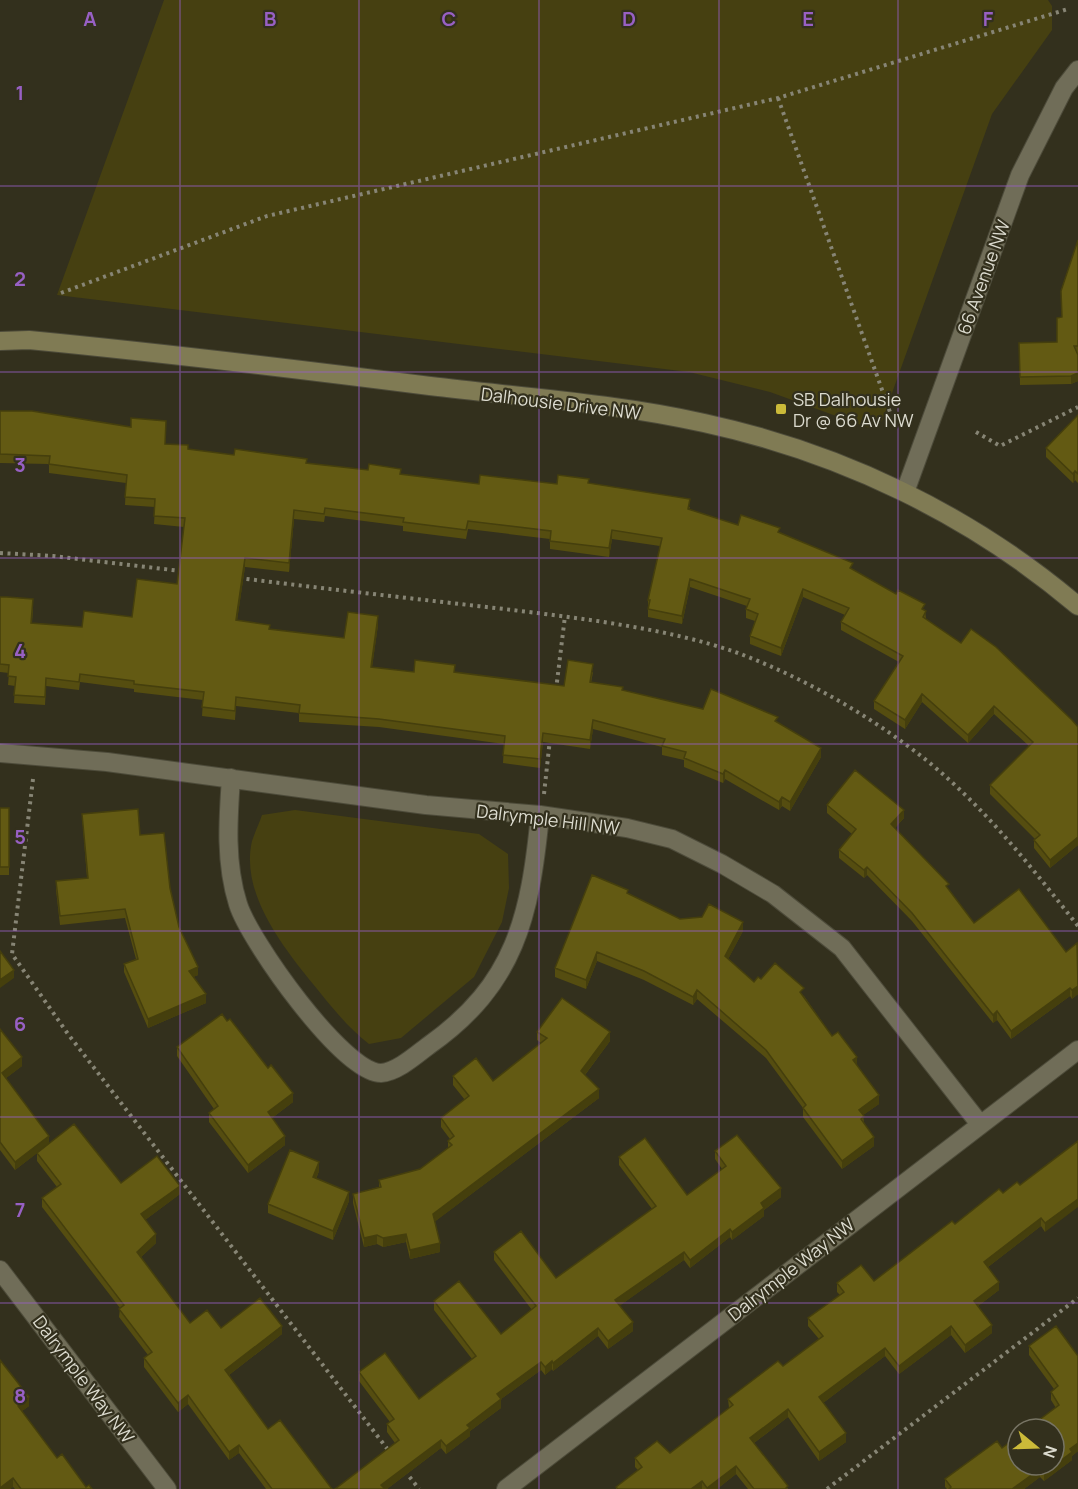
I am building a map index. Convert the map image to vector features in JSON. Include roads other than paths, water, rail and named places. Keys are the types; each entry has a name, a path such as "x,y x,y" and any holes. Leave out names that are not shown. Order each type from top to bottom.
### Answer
{"street":[{"name":"66 Avenue NW","path":"905,492 1020,175 1064,88 1078,70"},
{"name":"Dalhousie Drive NW","path":"0,340 29,340 251,364 593,405 704,422 829,459 905,492 950,516 1015,556 1078,606"},
{"name":"Dalrymple Hill NW","path":"0,753 36,755 231,778 426,805 540,815 627,828 672,839 722,864 773,894 842,948 979,1123"},
{"path":"231,778 227,845 238,905 290,991 344,1054 365,1070 383,1073 398,1067 431,1044 475,1008 496,982 522,927 534,874 540,815"},
{"name":"Dalrymple Way NW","path":"506,1489 979,1123 1078,1050"},
{"name":"Dalrymple Way NW","path":"0,1270 167,1489"}],"place":[{"name":"SB Dalhousie Dr @ 66 Av NW","path":"781,409"}]}
